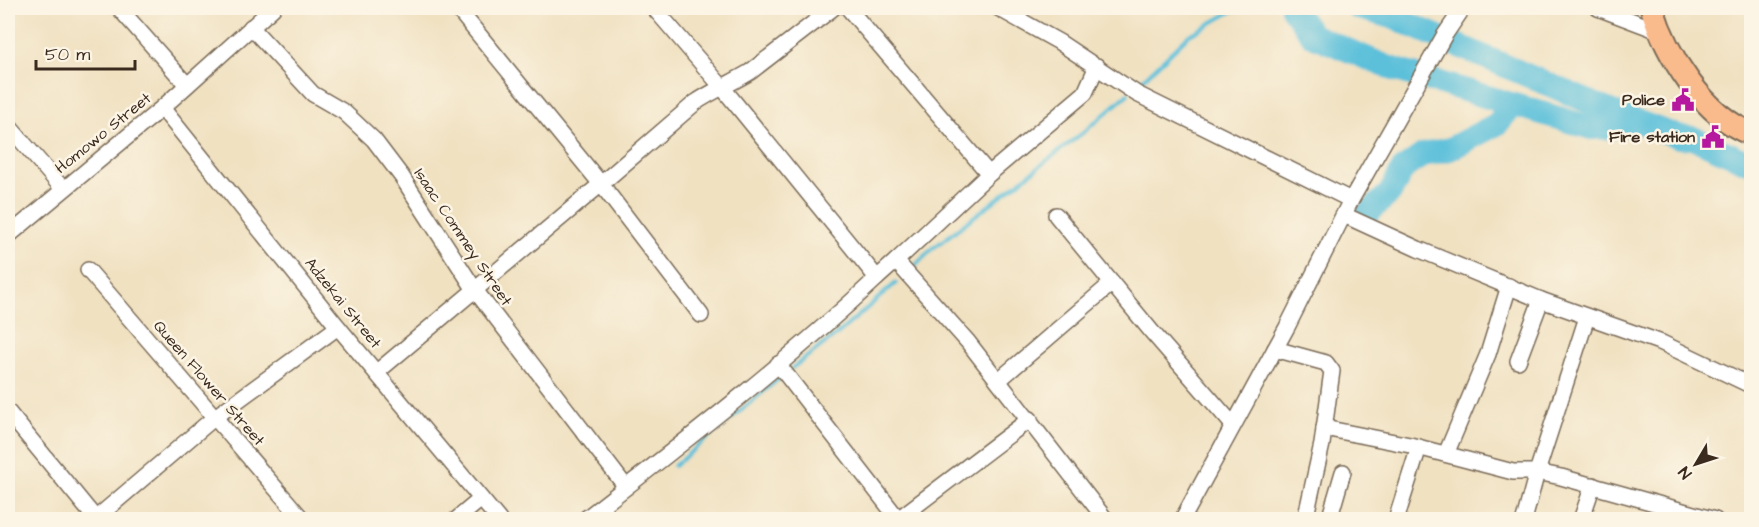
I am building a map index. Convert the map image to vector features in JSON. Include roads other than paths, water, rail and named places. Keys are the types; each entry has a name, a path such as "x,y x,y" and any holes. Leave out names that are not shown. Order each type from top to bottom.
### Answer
{"highway":[{"path":"1652,8 1659,31 1693,90 1725,118 1752,134"}],"street":[{"path":"119,8 187,85"},
{"name":"Homowo Street","path":"8,236 162,108 273,8"},
{"path":"457,8 601,184 701,315"},
{"path":"654,8 722,87 877,278"},
{"path":"377,372 695,103 750,72 833,8"},
{"path":"848,8 989,174"},
{"path":"998,8 1097,66 1132,90 1351,200"},
{"path":"1182,519 1275,349 1351,200 1442,38 1463,8"},
{"path":"1598,8 1659,31"},
{"name":"Isaac Commey Street","path":"251,27 313,94 344,112 374,140 402,177 475,290 626,487"},
{"path":"584,519 696,433 825,326 989,174 1085,93 1097,66"},
{"name":"Adzekai Street","path":"162,108 338,327 499,519"},
{"path":"8,125 63,189"},
{"path":"1056,215 1233,425"},
{"path":"1344,215 1418,249 1541,300 1662,343 1752,386"},
{"path":"896,261 999,380 1106,519"},
{"name":"Queen Flower Street","path":"88,270 303,519"},
{"path":"999,380 1112,284"},
{"path":"1446,454 1488,354 1509,286"},
{"path":"1518,361 1541,300"},
{"path":"1524,519 1587,317"},
{"path":"8,412 95,519 215,417 338,327"},
{"path":"1275,349 1326,363 1332,371 1324,428 1305,519"},
{"path":"778,364 898,519 1030,419"},
{"path":"1324,428 1419,447 1514,472 1537,472 1593,485 1697,517 1715,519"},
{"path":"1396,519 1419,447"},
{"path":"1329,519 1343,472"},
{"path":"1581,519 1593,485"},
{"path":"456,519 482,499"}],"waterway":[{"path":"1135,87 1188,36 1238,8"},
{"path":"1292,8 1312,35 1390,68 1592,128 1619,127 1632,120"},
{"path":"1358,8 1392,17 1617,114 1679,137 1693,138 1752,164"},
{"path":"910,271 932,249 1084,132 1128,94"},
{"path":"1367,214 1390,193 1403,169 1423,155 1450,149 1497,124 1512,106"},
{"path":"792,368 835,336 896,283"},
{"path":"674,466 781,377"}],"place":[{"name":"Police","path":"1683,100"},
{"name":"Fire station","path":"1713,137"}]}
